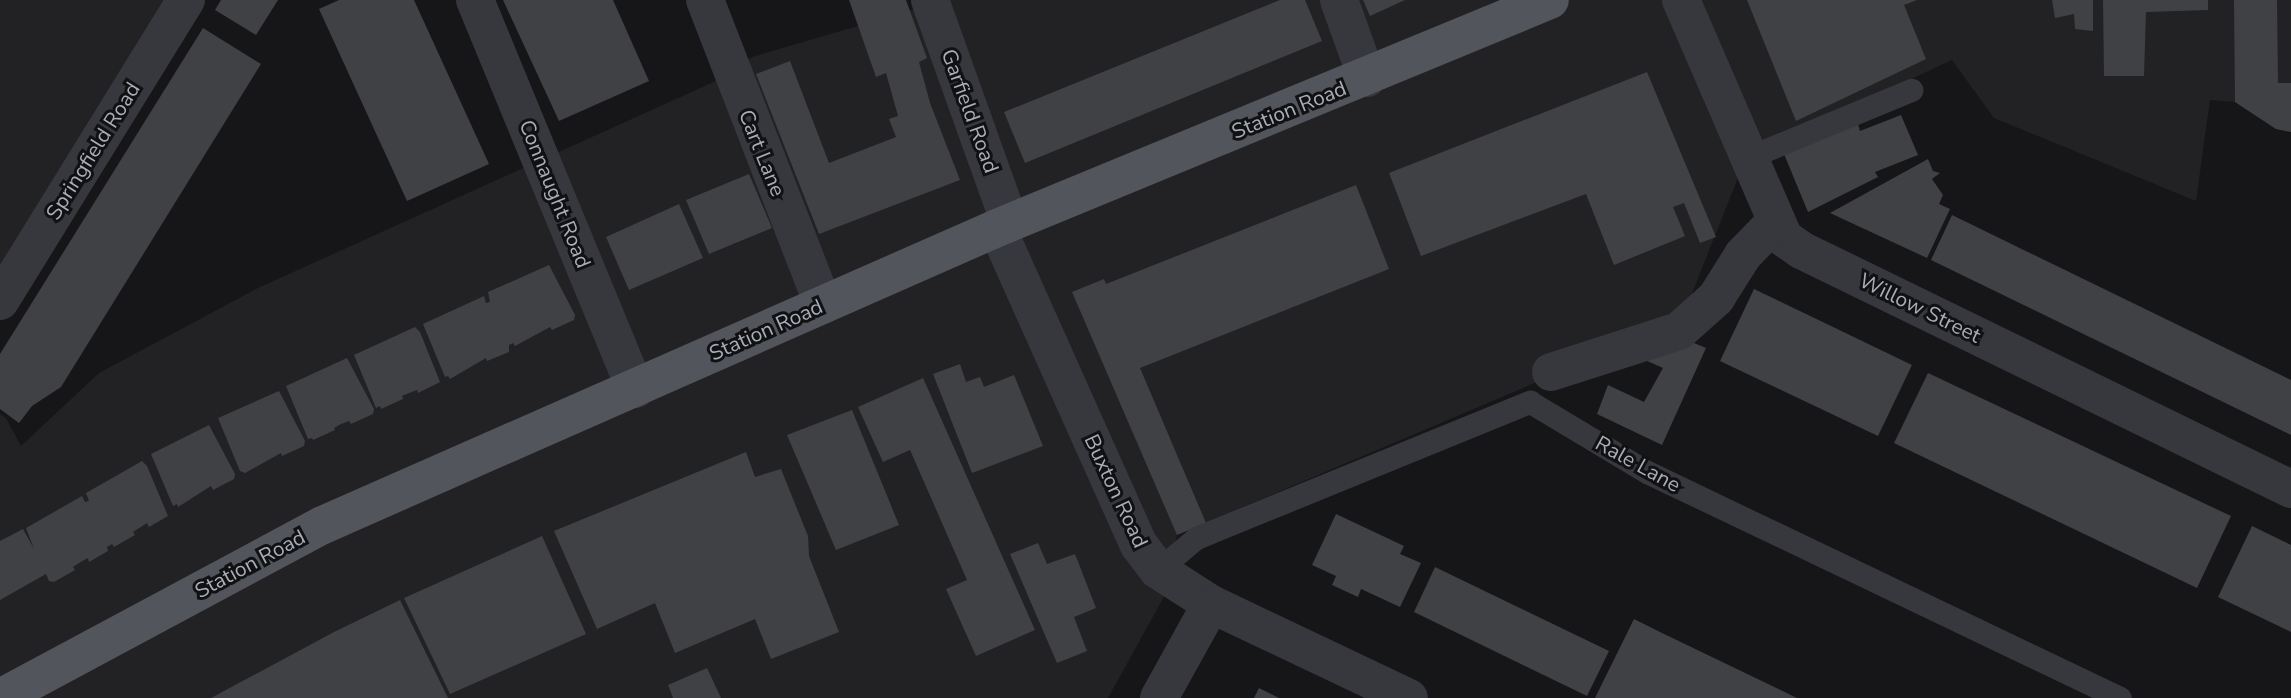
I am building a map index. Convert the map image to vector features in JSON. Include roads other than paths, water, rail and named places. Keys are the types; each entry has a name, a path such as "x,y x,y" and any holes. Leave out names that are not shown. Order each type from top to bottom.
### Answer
{"main road":[{"name":"Station Road","path":"0,698 323,525 1004,225 1367,78 1550,0"}],"street":[{"name":"Springfield Road","path":"0,301 186,0"},
{"name":"Connaught Road","path":"474,0 635,388"},
{"name":"Cart Lane","path":"705,0 822,305"},
{"name":"Garfield Road","path":"930,0 1004,225"},
{"path":"1339,0 1367,78"},
{"name":"Willow Street","path":"1681,0 1784,238 1801,250 2291,489"},
{"path":"1551,372 1679,331 1716,298 1743,255 1775,222"},
{"name":"Buxton Road","path":"1004,225 1139,545 1158,570 1211,604 1409,698"},
{"path":"1159,698 1211,604"}],"lane":[{"path":"1748,158 1911,90"},
{"name":"Rale Lane","path":"1158,570 1196,538 1530,402 1647,472 2120,698"}]}
